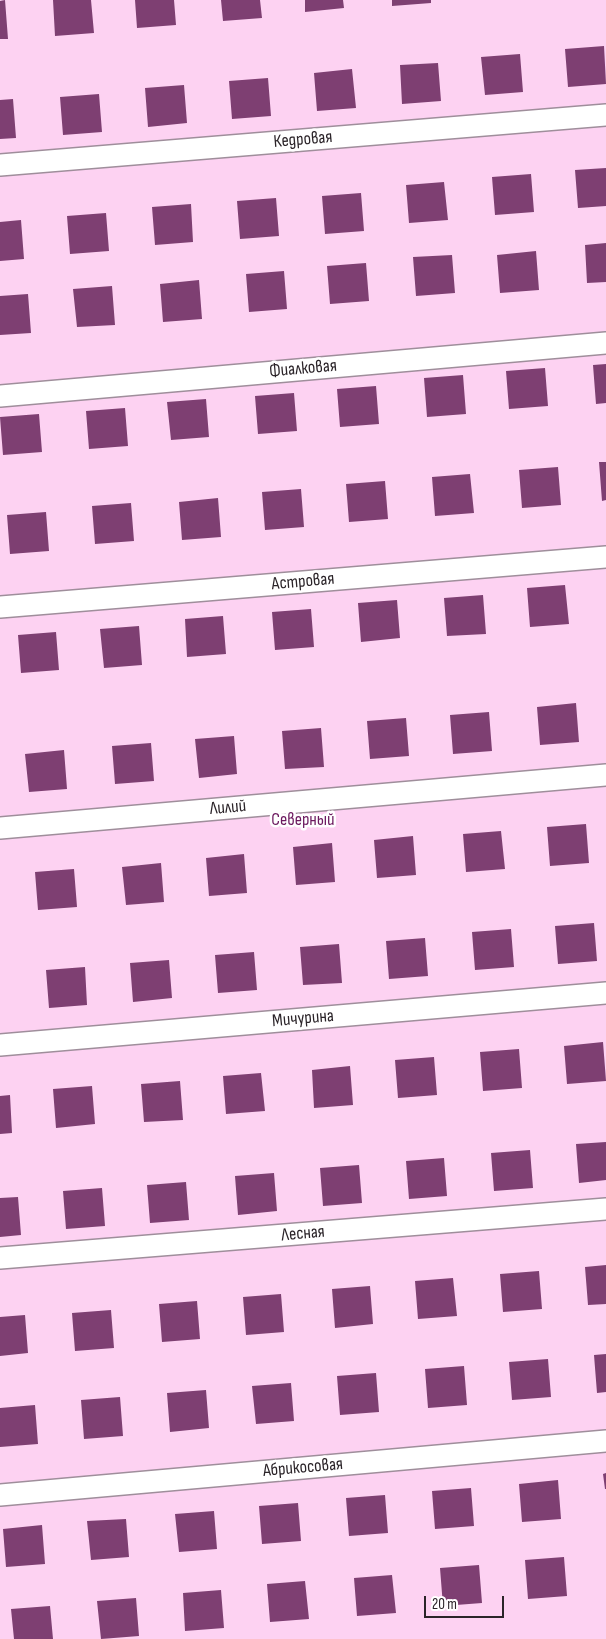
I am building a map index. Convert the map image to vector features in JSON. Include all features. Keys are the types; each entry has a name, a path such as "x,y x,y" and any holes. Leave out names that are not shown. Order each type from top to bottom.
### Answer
{"street":[{"name":"Кедровая","path":"0,165 606,115"},
{"name":"Фиалковая","path":"0,396 606,343"},
{"name":"Астровая","path":"0,607 606,557"},
{"name":"Лилий","path":"0,828 606,776"},
{"name":"Мичурина","path":"0,1045 606,993"},
{"name":"Лесная","path":"0,1258 606,1209"},
{"name":"Абрикосовая","path":"0,1495 606,1441"}],"green space":[{"name":"Северный","path":"0,0 606,0 606,1639 0,1639"}],"building":[{"path":"5,0 8,39 0,39 0,1"},
{"path":"53,0 91,0 94,33 55,36"},
{"path":"135,0 174,0 176,25 137,28"},
{"path":"221,0 260,0 262,18 223,21"},
{"path":"305,0 343,0 344,8 305,12"},
{"path":"392,0 431,0 431,3 392,6"},
{"path":"604,46 606,84 568,87 565,49"},
{"path":"520,54 523,92 485,95 481,57"},
{"path":"438,63 441,101 402,104 400,65"},
{"path":"352,69 356,108 317,111 314,73"},
{"path":"268,78 271,116 232,119 229,81"},
{"path":"184,85 187,123 148,127 145,88"},
{"path":"99,94 102,132 63,135 60,97"},
{"path":"13,99 16,138 0,139 0,100"},
{"path":"606,168 606,206 578,208 575,170"},
{"path":"531,174 534,212 495,215 492,177"},
{"path":"444,182 448,220 409,223 406,185"},
{"path":"361,193 364,231 325,234 322,196"},
{"path":"276,198 279,236 240,239 237,201"},
{"path":"191,204 193,242 155,245 152,207"},
{"path":"106,213 109,251 70,254 67,216"},
{"path":"21,220 24,259 0,261 0,222"},
{"path":"606,243 606,282 587,283 585,245"},
{"path":"536,251 539,290 500,293 497,255"},
{"path":"452,255 455,293 416,296 413,257"},
{"path":"366,263 369,301 330,304 327,266"},
{"path":"284,271 287,309 249,312 246,274"},
{"path":"199,280 202,319 163,322 160,284"},
{"path":"112,286 115,325 77,327 73,289"},
{"path":"28,294 31,333 0,335 0,296"},
{"path":"606,364 606,403 596,404 593,365"},
{"path":"545,368 548,406 509,409 506,371"},
{"path":"463,375 466,414 427,417 424,378"},
{"path":"376,386 379,424 340,427 337,389"},
{"path":"294,393 297,431 258,434 255,396"},
{"path":"206,399 209,437 171,440 167,402"},
{"path":"125,408 128,446 89,449 86,411"},
{"path":"39,414 42,452 3,455 0,417"},
{"path":"599,462 606,462 606,500 602,501"},
{"path":"558,467 561,505 522,508 519,470"},
{"path":"470,474 474,513 435,516 432,477"},
{"path":"385,481 388,519 349,522 346,484"},
{"path":"301,489 304,527 265,530 262,492"},
{"path":"218,498 221,537 182,540 179,502"},
{"path":"131,503 134,541 95,544 92,506"},
{"path":"46,512 49,551 10,554 7,515"},
{"path":"565,585 569,624 530,627 527,588"},
{"path":"483,595 486,634 447,636 444,598"},
{"path":"397,600 400,638 361,642 358,603"},
{"path":"311,609 314,647 275,650 272,612"},
{"path":"223,616 226,654 187,657 185,619"},
{"path":"139,626 142,665 104,668 100,629"},
{"path":"56,632 59,670 21,673 18,635"},
{"path":"576,703 579,742 540,745 537,707"},
{"path":"489,712 492,751 453,754 450,715"},
{"path":"406,718 409,756 370,759 367,721"},
{"path":"321,728 324,767 285,769 282,731"},
{"path":"234,736 237,774 199,778 195,739"},
{"path":"151,743 154,781 115,784 112,746"},
{"path":"64,750 67,789 29,792 25,754"},
{"path":"586,824 589,863 550,866 547,827"},
{"path":"501,831 505,869 466,872 463,834"},
{"path":"413,836 416,875 377,878 374,840"},
{"path":"332,843 335,882 296,885 293,847"},
{"path":"244,854 247,893 209,896 206,858"},
{"path":"161,863 164,902 126,905 122,867"},
{"path":"74,869 77,907 38,910 35,872"},
{"path":"594,923 597,961 558,964 555,926"},
{"path":"511,929 514,967 475,970 472,932"},
{"path":"425,938 428,976 389,979 386,941"},
{"path":"339,944 342,983 303,985 300,947"},
{"path":"254,952 257,990 218,993 215,955"},
{"path":"169,960 172,998 133,1002 130,963"},
{"path":"85,967 87,1005 49,1008 46,970"},
{"path":"603,1042 606,1081 567,1084 564,1046"},
{"path":"519,1049 522,1088 483,1091 480,1052"},
{"path":"434,1057 437,1095 398,1098 395,1060"},
{"path":"350,1066 353,1105 314,1108 312,1070"},
{"path":"261,1073 265,1111 226,1114 223,1076"},
{"path":"180,1081 183,1120 144,1122 141,1084"},
{"path":"92,1086 95,1124 56,1128 53,1089"},
{"path":"10,1095 12,1133 0,1134 0,1096"},
{"path":"606,1142 606,1180 579,1183 576,1144"},
{"path":"530,1150 533,1188 494,1191 491,1153"},
{"path":"444,1158 447,1196 409,1199 406,1161"},
{"path":"359,1165 362,1203 323,1206 320,1168"},
{"path":"274,1173 277,1211 238,1215 235,1176"},
{"path":"186,1182 189,1220 150,1223 147,1185"},
{"path":"102,1188 105,1226 66,1229 63,1191"},
{"path":"18,1197 21,1235 0,1237 0,1198"},
{"path":"606,1265 606,1304 588,1305 585,1267"},
{"path":"539,1271 542,1309 503,1312 500,1274"},
{"path":"453,1278 457,1316 418,1319 415,1281"},
{"path":"370,1286 373,1324 335,1328 332,1289"},
{"path":"281,1294 284,1332 246,1335 243,1297"},
{"path":"197,1301 200,1339 162,1342 159,1304"},
{"path":"111,1310 114,1348 75,1351 72,1313"},
{"path":"25,1315 28,1353 0,1356 0,1317"},
{"path":"606,1354 606,1392 597,1393 594,1355"},
{"path":"548,1359 551,1397 512,1400 509,1362"},
{"path":"464,1366 467,1405 428,1408 425,1369"},
{"path":"376,1373 379,1412 340,1415 337,1376"},
{"path":"291,1383 294,1421 256,1424 252,1386"},
{"path":"206,1390 209,1428 170,1432 167,1393"},
{"path":"120,1397 123,1436 84,1439 81,1400"},
{"path":"35,1405 38,1444 0,1447 0,1408"},
{"path":"606,1473 606,1489 605,1489 603,1474"},
{"path":"558,1480 561,1519 522,1522 519,1484"},
{"path":"471,1488 474,1526 435,1529 432,1491"},
{"path":"385,1495 388,1533 349,1536 346,1498"},
{"path":"298,1503 301,1541 262,1544 259,1506"},
{"path":"214,1511 217,1549 179,1552 175,1514"},
{"path":"126,1519 129,1557 91,1560 87,1521"},
{"path":"42,1525 45,1564 6,1567 3,1529"},
{"path":"564,1557 567,1596 528,1599 525,1560"},
{"path":"479,1565 482,1603 443,1606 440,1568"},
{"path":"392,1575 396,1613 357,1616 354,1578"},
{"path":"305,1581 309,1619 270,1622 267,1584"},
{"path":"221,1590 224,1628 185,1631 183,1593"},
{"path":"136,1598 139,1636 101,1639 97,1601"},
{"path":"50,1606 53,1639 14,1639 11,1609"}]}
